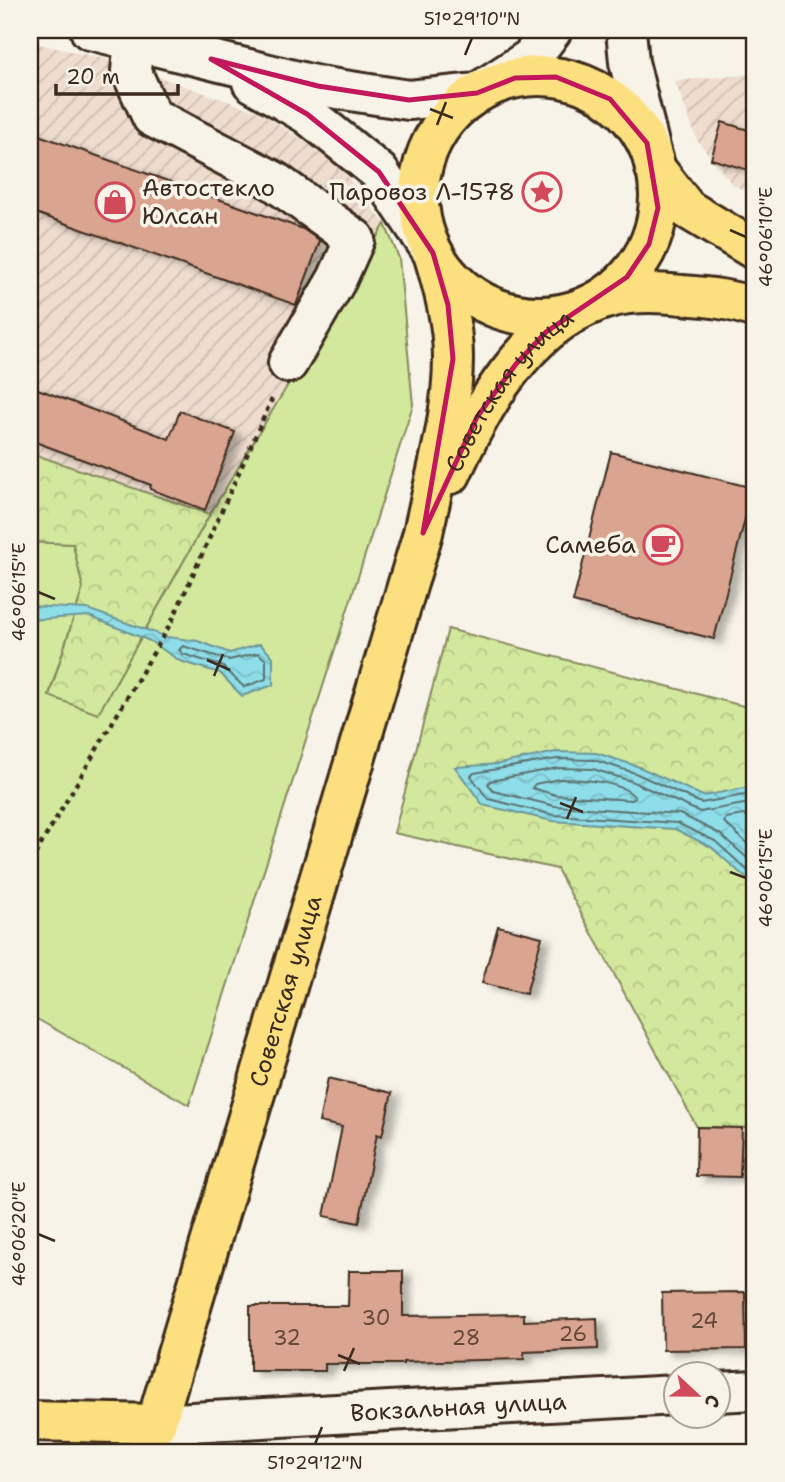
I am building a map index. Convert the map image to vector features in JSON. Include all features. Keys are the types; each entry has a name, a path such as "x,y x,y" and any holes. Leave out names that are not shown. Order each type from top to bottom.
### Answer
{"main road":[{"path":"597,302 627,277 649,244 658,208 655,168 647,143 622,109 595,90 579,83 556,77 527,77 502,82 477,93 444,123 425,158 419,187 421,218 433,253 450,277 466,291 503,311 525,316 551,316 646,291 731,299 755,308"},
{"path":"655,168 687,209 755,250"},
{"name":"Советская улица","path":"158,1438 424,533 447,416 453,359 448,305 433,253"},
{"name":"Советская улица","path":"424,533 477,417 508,375 546,332 597,302"},
{"name":"Вокзальная улица","path":"30,1421 158,1438"}],"street":[{"path":"90,30 318,86 409,100 477,93 531,58 552,30"},
{"path":"626,30 629,62 655,168"},
{"path":"134,39 131,71 152,117 274,181 355,239 337,279 288,363"},
{"path":"211,59 307,114 379,172 433,253"},
{"path":"732,1391 755,1390"},
{"name":"Вокзальная улица","path":"158,1438 662,1396"}],"path":[{"path":"30,863 172,621 288,363"}],"highlighted area":[{"path":"211,59 318,86 409,100 477,93 515,78 556,77 610,99 647,143 658,208 649,244 627,277 546,332 516,364 477,417 423,533 453,359 448,305 433,253 379,172 307,114"}],"shaded area":[{"path":"30,42 114,61 261,113 334,160 385,224 210,514 30,453"},
{"path":"755,74 755,195 733,185 697,140 675,81"}],"green space":[{"path":"385,224 399,258 413,405 189,1105 30,1015 30,542 73,544 83,588 49,695 98,714 210,514"},
{"path":"30,453 210,514 98,714 49,696 83,588 73,544 30,542"},
{"path":"448,629 755,709 755,1125 742,1128 697,1127 557,869 394,833"}],"water":[{"path":"30,606 87,609 167,637 198,641 230,653 260,644 273,657 273,685 242,696 220,673 180,661 150,641 89,616 30,620"},
{"path":"556,752 596,753 637,766 703,796 755,786 755,886 711,847 675,829 553,821 483,805 455,767 499,764"}],"building":[{"path":"722,122 755,132 755,172 711,159"},
{"path":"30,132 303,229 320,241 296,305 30,211"},
{"path":"30,386 169,439 180,411 235,432 205,510 150,489 151,485 30,440"},
{"name":"Самеба","path":"611,452 753,488 714,639 573,602"},
{"path":"498,926 542,937 526,994 482,983"},
{"path":"328,1078 392,1093 382,1136 377,1134 359,1223 324,1216 342,1127 319,1122"},
{"path":"697,1127 742,1128 740,1177 696,1176"},
{"path":"349,1271 403,1271 403,1316 524,1314 524,1321 597,1318 598,1349 524,1352 524,1359 325,1364 325,1371 250,1371 250,1306 348,1306"},
{"path":"745,1292 746,1349 663,1350 662,1293"}],"place":[{"name":"Паровоз Л-1578","path":"542,192"},
{"name":"Автостекло Юлсан","path":"115,202"},
{"name":"Самеба","path":"663,545"}]}
